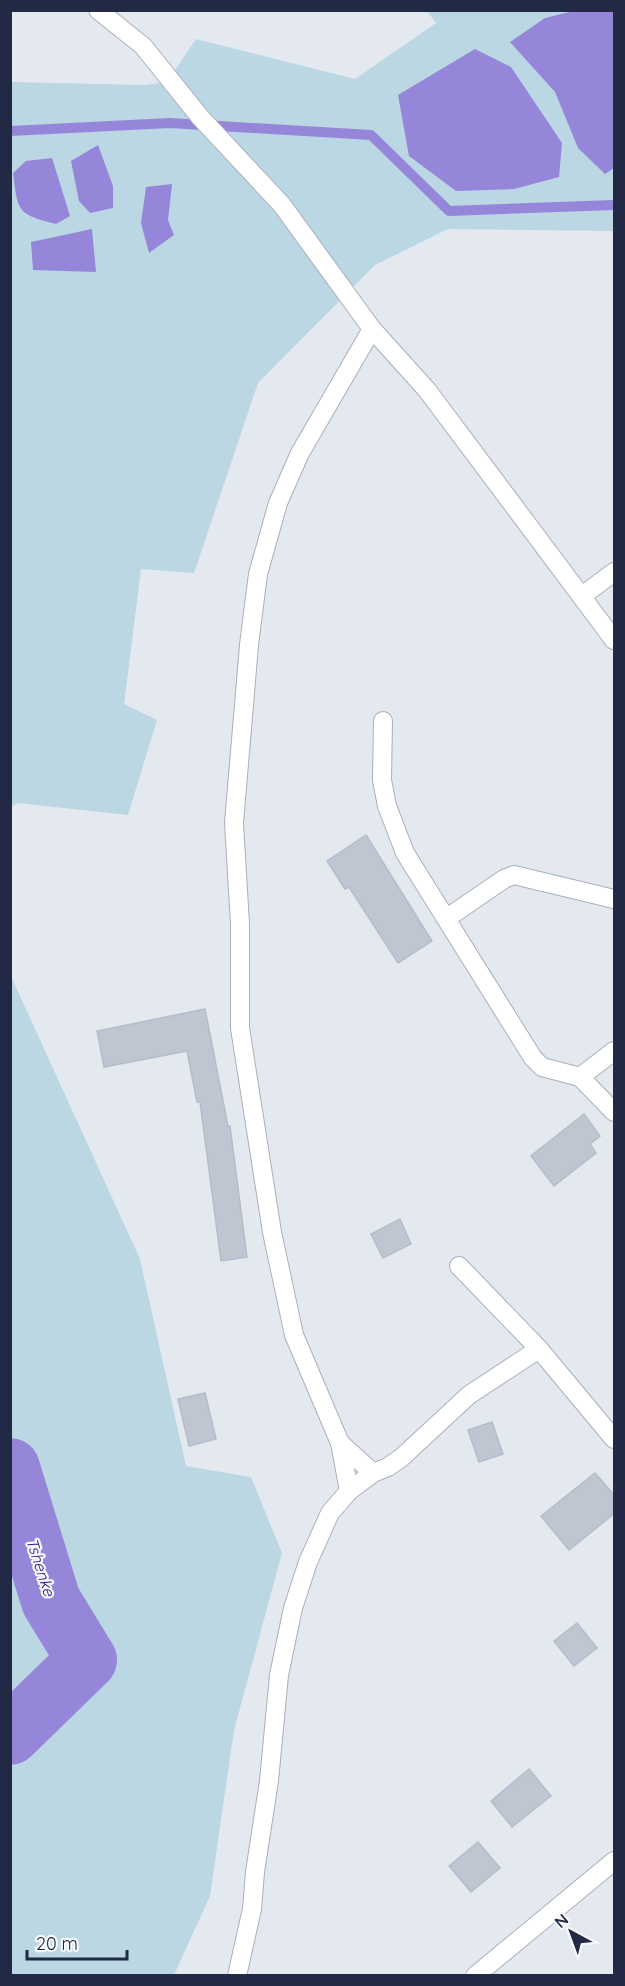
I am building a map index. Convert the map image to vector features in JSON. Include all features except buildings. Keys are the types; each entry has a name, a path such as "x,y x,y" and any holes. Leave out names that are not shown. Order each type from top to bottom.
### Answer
{"street":[{"path":"98,10 143,45 200,117 282,205 372,329 426,390 615,640"},
{"path":"349,1491 340,1443 294,1335 272,1232 240,1028 240,924 234,823 249,645 258,574 278,503 300,453 372,329"},
{"path":"582,596 615,572"},
{"path":"383,721 382,780 387,806 405,854 533,1058 542,1067 580,1077 615,1112"},
{"path":"447,918 514,874 615,898"},
{"path":"580,1077 615,1051"},
{"path":"459,1266 539,1349 615,1439"},
{"path":"237,1976 252,1908 255,1872 269,1781 279,1675 293,1608 308,1562 330,1513 349,1491 373,1473 401,1458 469,1395 539,1349"},
{"path":"340,1443 373,1473"},
{"path":"475,1976 615,1861"}],"shaded area":[{"path":"577,10 614,11 614,168 605,174 578,148 555,92 510,42 545,18"},
{"path":"427,11 614,11 614,231 448,229 375,265 258,383 194,573 141,569 124,704 157,720 128,815 17,803 11,807 11,82 145,85 167,82 196,39 355,79 436,23"},
{"path":"475,49 511,67 562,143 559,177 514,189 456,191 409,156 398,95"},
{"path":"98,145 113,186 113,208 90,213 79,201 71,161"},
{"path":"52,158 70,216 56,224 27,214 22,209 16,196 13,173 26,161"},
{"path":"172,184 168,220 174,235 149,253 141,223 146,187"},
{"path":"92,229 96,272 33,270 31,242"},
{"path":"10,974 140,1259 186,1466 251,1477 282,1553 234,1730 210,1896 174,1975 11,1975"}],"waterway":[{"path":"10,131 170,123 371,135 449,211 614,205"},
{"name":"Tshenke","path":"10,1468 51,1601 87,1660 10,1735"}]}
